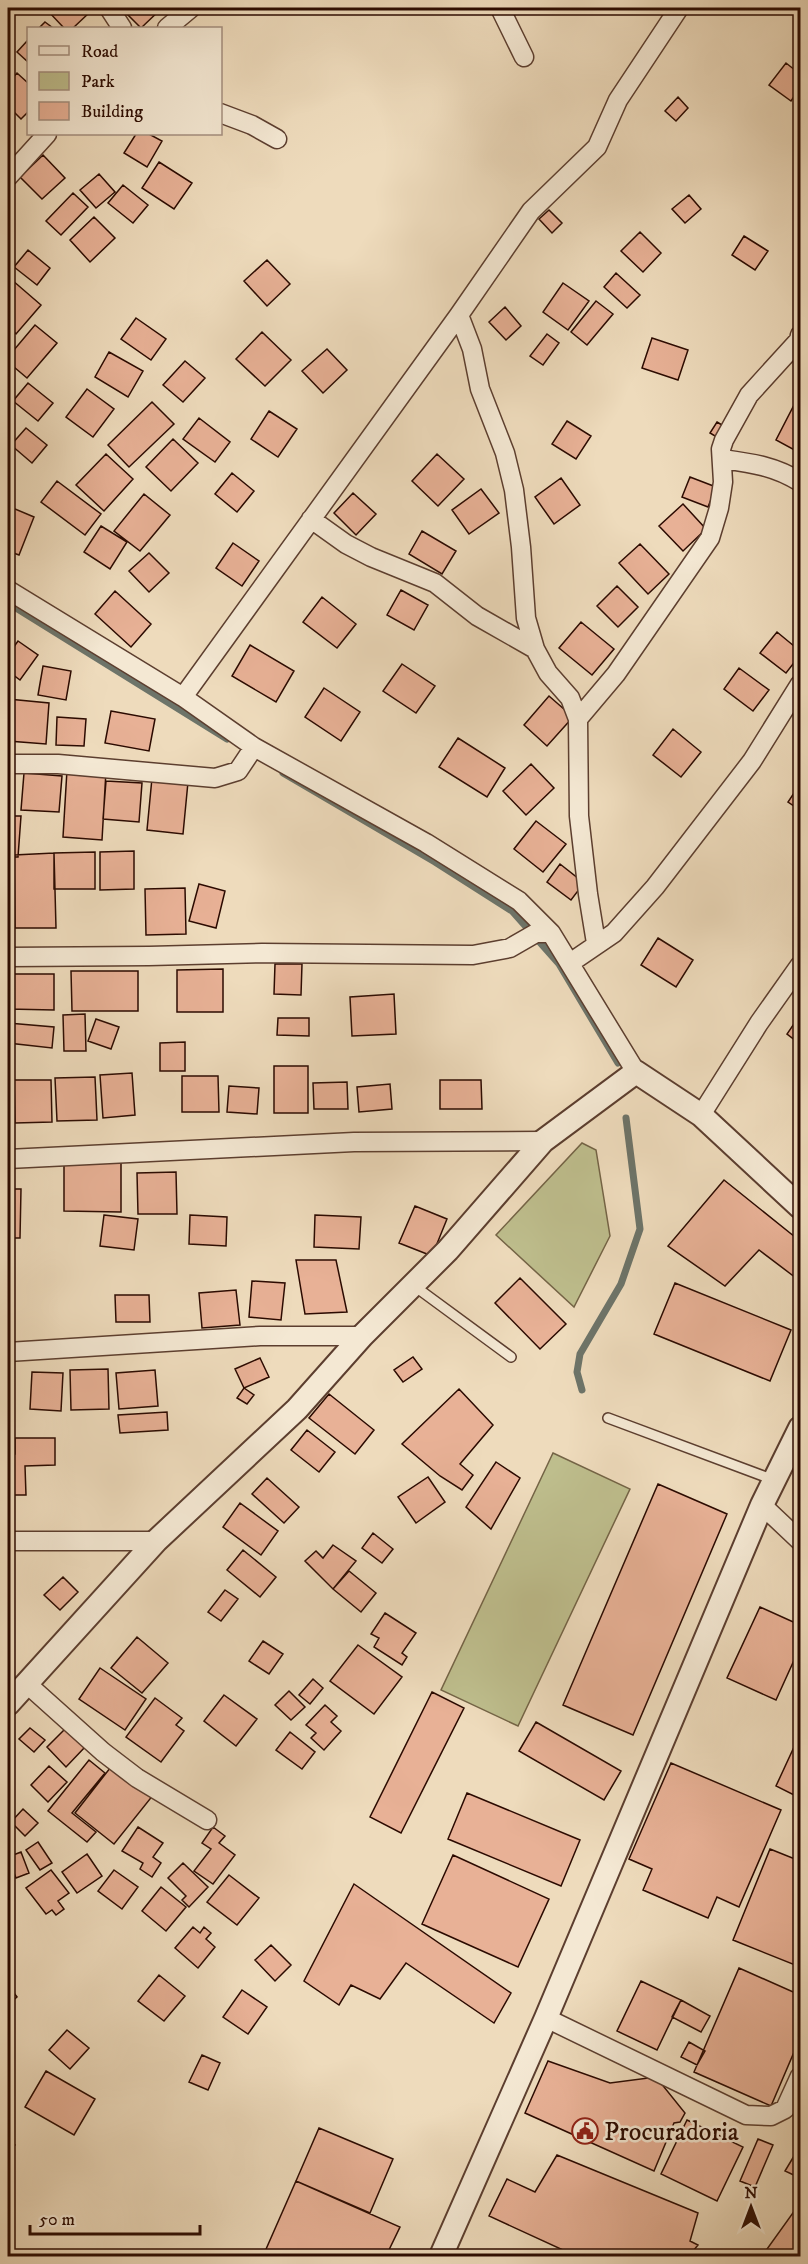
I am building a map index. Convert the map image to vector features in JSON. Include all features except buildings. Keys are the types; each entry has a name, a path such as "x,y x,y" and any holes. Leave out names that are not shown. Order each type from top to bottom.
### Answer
{"street":[{"path":"109,8 121,27"},
{"path":"168,27 191,8"},
{"path":"501,8 524,57"},
{"path":"183,697 459,315 531,211 597,147 618,100 679,8"},
{"path":"222,114 252,125 277,139"},
{"path":"8,177 46,135"},
{"path":"459,315 472,349 480,389 505,453 514,490 526,618 535,649 548,673 570,698 578,719 579,816 596,943"},
{"path":"578,719 616,674 710,538 723,482 721,449 724,440 749,395 801,335"},
{"path":"722,459 767,466 784,472 801,482"},
{"path":"311,519 346,544 371,557 435,583 477,616 535,649"},
{"path":"8,590 183,697 252,750 426,843 519,901 570,963 636,1072 700,1115 801,1206"},
{"path":"570,963 596,943 614,933 655,887 752,761 801,684"},
{"path":"8,764 58,764 215,778 238,771 252,750"},
{"path":"8,957 262,953 473,956 510,948 543,933"},
{"path":"700,1115 759,1023 801,965"},
{"path":"8,1704 156,1541 297,1409 362,1336 448,1250 543,1141 636,1072"},
{"path":"8,1159 354,1142 543,1141"},
{"path":"8,1352 260,1336 362,1336"},
{"path":"441,2256 546,2018 762,1505 801,1428"},
{"path":"762,1505 801,1541"},
{"path":"8,1541 156,1541"},
{"path":"26,1683 103,1752 137,1778 207,1820"},
{"path":"546,2018 747,2115 771,2116 785,2109 800,2078"}],"lane":[{"path":"413,1285 511,1357"},
{"path":"608,1418 775,1480"}],"green space":[{"path":"582,1143 596,1150 610,1236 574,1307 496,1235"},
{"path":"553,1453 630,1489 518,1726 441,1690"}],"waterway":[{"path":"8,603 227,739"},
{"path":"283,773 435,862 512,911 559,964 618,1063"},
{"path":"582,1390 577,1372 580,1354 621,1284 640,1229 626,1118"}],"place":[{"name":"Procuradoria","path":"585,2131"}]}
